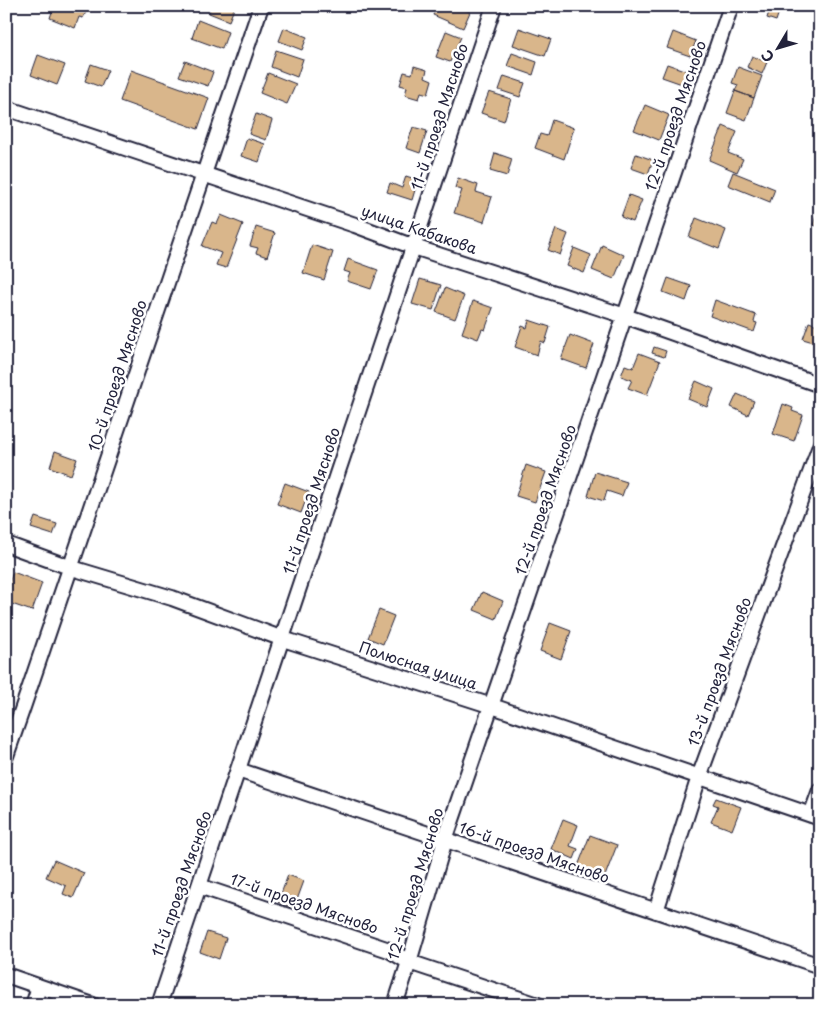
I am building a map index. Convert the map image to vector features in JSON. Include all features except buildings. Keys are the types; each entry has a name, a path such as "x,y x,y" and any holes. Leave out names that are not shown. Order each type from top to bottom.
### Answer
{"street":[{"name":"10-й проезд Мясново","path":"6,756 72,568 202,174 261,6"},
{"name":"11-й проезд Мясново","path":"159,1005 494,6"},
{"name":"12-й проезд Мясново","path":"395,1005 445,840 731,6"},
{"name":"улица Кабакова","path":"6,108 355,225 414,247 624,316 820,385"},
{"name":"13-й проезд Мясново","path":"656,911 699,777 820,446"},
{"name":"Полюсная улица","path":"6,544 72,568 172,598 283,639 492,706 816,817"},
{"name":"16-й проезд Мясново","path":"238,770 820,966"},
{"path":"816,817 820,790"},
{"name":"17-й проезд Мясново","path":"199,886 389,950 409,962 538,1005"},
{"path":"6,975 93,1005"},
{"path":"33,1005 39,987"}]}
